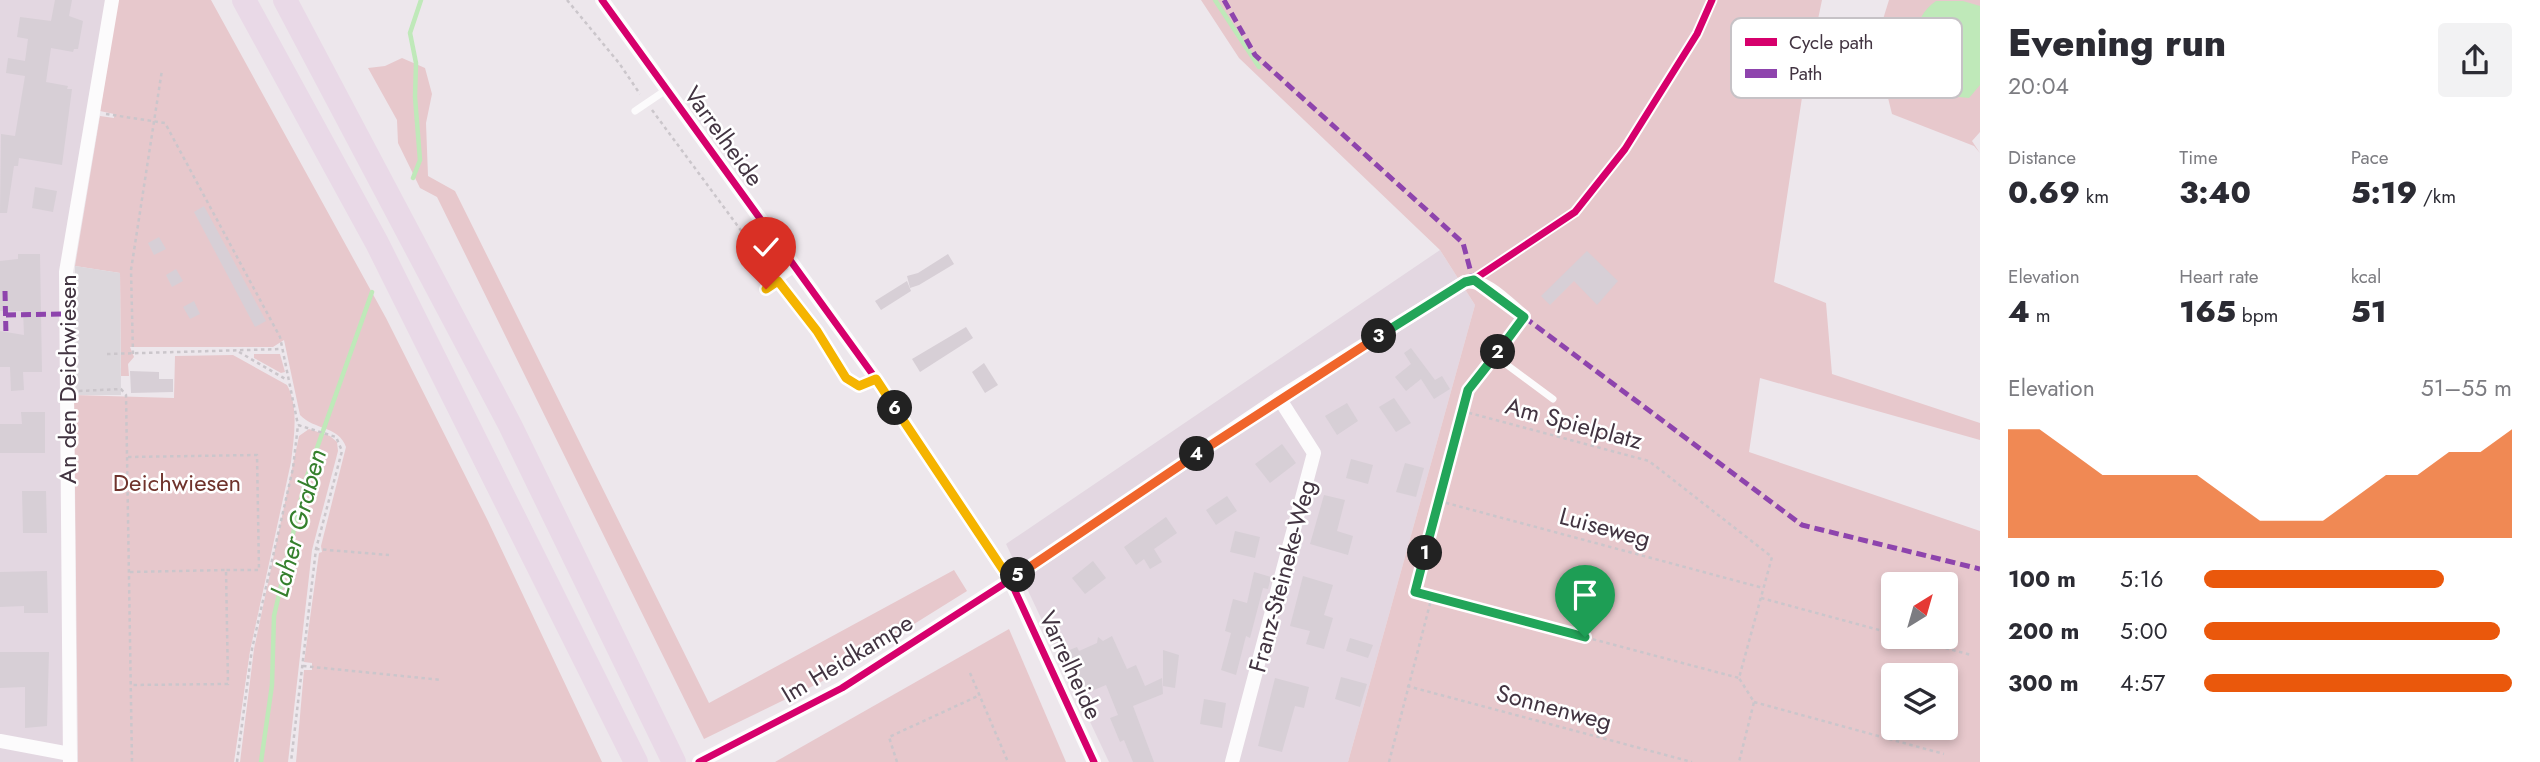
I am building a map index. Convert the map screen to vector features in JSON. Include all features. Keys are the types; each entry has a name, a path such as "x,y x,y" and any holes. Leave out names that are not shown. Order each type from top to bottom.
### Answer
{"highway":[{"path":"244,0 377,243 636,762"},
{"path":"285,0 510,425 674,762"}],"street":[{"name":"An den Deichwiesen","path":"70,758 66,272 112,0"},
{"name":"Varrelheide","path":"602,0 876,379 1010,580 1094,762"},
{"name":"Im Heidkampe","path":"699,762 842,688 1010,580 1279,398 1465,282 1474,280 1524,317"},
{"name":"Franz-Steineke-Weg","path":"1232,762 1314,453 1279,398"},
{"path":"0,741 70,758"}],"lane":[{"path":"635,111 667,89"},
{"path":"766,289 797,267"},
{"path":"1524,317 1495,356 1553,399"}],"path":[{"path":"566,0 619,62 817,331 846,378 859,386 876,379"},
{"path":"133,354 131,271 162,70"},
{"path":"93,112 165,123 280,337 298,425 290,480 252,649 237,762"},
{"path":"107,354 282,349"},
{"path":"239,352 288,380"},
{"path":"1495,356 1468,390 1415,592 1739,678 1754,702 1944,754"},
{"path":"66,393 121,389 126,395 132,762"},
{"path":"291,762 316,549 342,451 341,443 330,433 298,425"},
{"path":"127,457 257,455 259,570 129,572"},
{"path":"316,549 388,555"},
{"path":"130,685 228,684 226,570"},
{"path":"1739,678 1763,588"},
{"path":"1389,762 1432,596"},
{"path":"1760,598 1881,631"},
{"path":"1949,649 1971,655"},
{"path":"301,666 442,680"},
{"path":"970,673 1008,762"},
{"path":"897,762 889,737 980,695"},
{"path":"1739,762 1754,702"}],"shaded area":[{"path":"0,0 112,0 66,272 70,762 0,762"},
{"path":"1936,1 1963,1 1980,6 1980,85 1969,98 1962,97 1962,18 1921,18 1927,8"},
{"path":"1440,250 1475,305 1348,762 1109,762 1006,544"},
{"path":"75,266 120,273 121,395 74,395"}],"green space":[{"path":"118,0 211,0 386,318 488,521 602,762 296,762 304,670 312,670 312,663 304,662 319,553 322,552 321,546 346,447 338,435 300,415 284,340 273,347 130,347 134,357 128,364 129,376 121,376 120,273 75,266 100,116 114,118 114,114 100,111"},
{"path":"1201,0 1822,0 1818,18 1731,18 1731,98 1802,98 1774,282 1826,303 1832,374 1980,423 1980,440 1760,378 1749,452 1980,531 1980,762 1348,762 1475,305 1440,250 1239,58"},
{"path":"1889,0 1980,0 1980,132 1972,141 1980,153 1974,146 1892,114 1888,98 1962,98 1962,18 1883,18"},
{"path":"402,58 425,68 432,94 426,123 428,176 455,191 709,703 954,570 967,591 821,682 704,739 437,197 420,188 398,143 397,120 368,68 385,66"},
{"path":"254,354 280,354 285,372 281,373 254,358"},
{"name":"Deichwiesen","path":"233,355 287,385 295,422 291,462 250,651 234,762 78,762 74,395 174,398 175,356"},
{"path":"309,429 330,436 337,442 338,451 312,550 288,762 240,762 254,649 299,436"},
{"path":"1009,629 1066,762 775,762"}],"building":[{"path":"55,0 72,0 69,16 83,21 78,49 73,52 51,48 46,82 72,89 62,165 19,158 18,166 14,166 7,213 0,213 1,134 15,136 25,76 6,73 8,58 25,61 28,39 17,37 20,17 51,21"},
{"path":"35,187 57,191 53,212 32,208"},
{"path":"204,206 266,321 255,327 194,212"},
{"path":"159,237 166,249 154,255 148,243"},
{"path":"1587,251 1618,281 1597,305 1574,281 1550,305 1541,296"},
{"path":"18,254 40,254 42,372 23,372 24,390 11,391 10,367 0,367 0,331 24,335 23,311 0,311 0,261 18,259"},
{"path":"948,254 954,264 910,288 907,276 918,273"},
{"path":"176,269 183,281 172,287 166,275"},
{"path":"907,281 911,291 881,310 875,301"},
{"path":"194,301 200,314 190,319 183,307"},
{"path":"966,327 973,338 920,372 912,359"},
{"path":"1411,348 1435,380 1442,376 1450,389 1434,399 1421,379 1406,391 1395,377 1411,364 1404,353"},
{"path":"984,363 998,385 985,393 972,372"},
{"path":"130,371 159,372 159,379 173,379 173,392 131,393"},
{"path":"1394,398 1411,423 1396,432 1379,407"},
{"path":"1347,403 1358,421 1337,435 1325,416"},
{"path":"21,412 45,412 45,453 0,453 0,424 22,424"},
{"path":"1282,444 1296,463 1270,483 1255,464"},
{"path":"1351,459 1373,465 1368,484 1346,478"},
{"path":"1405,463 1424,468 1416,497 1396,492"},
{"path":"22,491 46,491 47,533 23,533"},
{"path":"1324,495 1345,500 1337,531 1353,536 1348,555 1310,544"},
{"path":"1227,496 1237,511 1216,525 1206,510"},
{"path":"1166,517 1177,533 1154,549 1162,562 1150,569 1144,559 1136,565 1124,547"},
{"path":"1235,531 1260,537 1255,558 1230,552"},
{"path":"1093,561 1106,578 1085,594 1072,578"},
{"path":"47,571 48,613 24,613 24,606 0,607 0,572"},
{"path":"1254,572 1271,577 1268,589 1263,588 1250,638 1246,636 1236,675 1221,670 1231,633 1225,631 1233,599 1247,603"},
{"path":"1303,576 1333,585 1324,615 1333,618 1324,649 1306,644 1310,631 1290,626"},
{"path":"1112,636 1127,669 1136,665 1145,686 1162,678 1163,694 1133,706 1154,762 1133,762 1124,740 1120,742 1110,718 1118,715 1106,685 1082,695 1077,683 1080,681 1067,651 1077,647 1079,651 1097,643 1098,637 1103,641"},
{"path":"1350,638 1373,645 1368,658 1346,651"},
{"path":"1163,650 1179,655 1175,688 1163,686"},
{"path":"0,652 49,652 47,726 25,728 25,687 0,688"},
{"path":"1341,677 1367,684 1360,707 1335,699"},
{"path":"1275,678 1309,687 1304,708 1295,706 1282,752 1258,746"},
{"path":"1204,699 1226,703 1222,728 1200,724"}],"waterway":[{"name":"Laher Graben","path":"413,178 420,160 415,97 416,63 410,33 421,0"},
{"path":"1215,0 1259,67"},
{"name":"Laher Graben","path":"261,762 272,685 274,616 305,482 372,292"}],"marked path":[{"path":"1224,0 1255,55 1463,243 1473,280 1476,279"},
{"path":"5,291 6,336"},
{"path":"6,315 66,314"},
{"path":"1524,317 1802,525 1980,569"}],"cycle path":[{"path":"602,0 876,379 1010,580 1094,762"},
{"path":"699,762 842,688 1010,580 1279,398 1465,282 1473,280 1575,212 1625,149 1697,34 1712,0"}],"route":[{"path":"766,289 778,281 817,331 846,378 853,384 867,385 876,379 1010,580 1279,398 1465,282 1474,280 1524,317 1468,390 1415,592 1585,637"}]}
